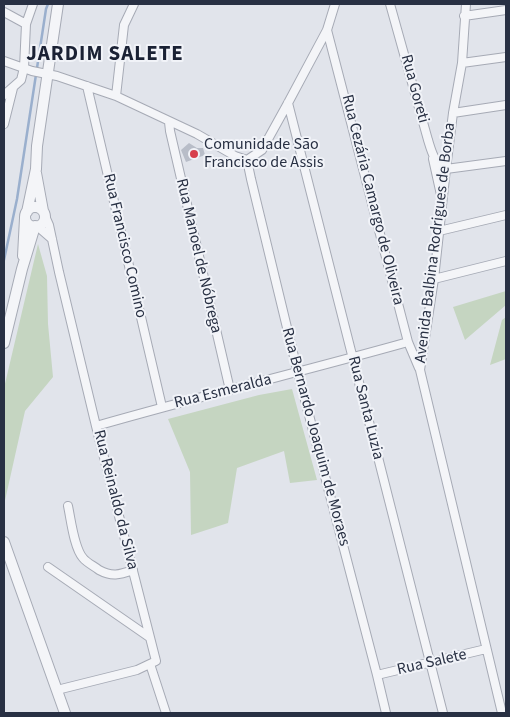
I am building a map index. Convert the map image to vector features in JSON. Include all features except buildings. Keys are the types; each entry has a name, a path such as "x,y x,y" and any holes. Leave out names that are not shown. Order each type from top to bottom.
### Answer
{"street":[{"path":"22,270 26,215 36,169 37,146 36,72 26,24 33,4"},
{"path":"4,95 21,80 36,72 58,4"},
{"path":"116,96 124,25 134,4"},
{"path":"4,60 36,72 116,96 197,134 235,156 247,160 262,150 326,30 335,4"},
{"name":"Rua Goreti","path":"390,4 433,157 442,201"},
{"name":"Avenida Balbina Rodrigues de Borba","path":"466,4 462,63 453,113 434,279 420,370 502,713"},
{"path":"464,16 506,10"},
{"path":"4,12 26,24"},
{"name":"Rua Cezária Camargo de Oliveira","path":"326,30 408,342 420,370"},
{"path":"462,63 506,57"},
{"name":"Rua Francisco Comino","path":"87,86 162,407"},
{"path":"4,124 13,88"},
{"name":"Rua Santa Luzia","path":"288,103 429,664 443,713"},
{"path":"453,113 506,105"},
{"name":"Rua Manoel de Nóbrega","path":"169,122 186,206 230,390"},
{"path":"433,157 439,165 446,169 506,161"},
{"name":"Rua Bernardo Joaquim de Moraes","path":"247,160 298,373 386,713"},
{"path":"4,343 22,270 36,226 43,222 44,213 36,169"},
{"path":"26,215 34,207 44,213"},
{"name":"Rua Reinaldo da Silva","path":"44,213 49,225 96,426 156,661 150,664"},
{"path":"439,231 506,214"},
{"path":"26,215 29,224 36,226 52,239"},
{"path":"434,279 506,261"},
{"name":"Rua Esmeralda","path":"96,426 408,342"},
{"path":"68,506 78,548 88,563 112,576 133,570"},
{"path":"4,542 65,713"},
{"path":"48,567 150,637"},
{"name":"Rua Salete","path":"377,675 486,650"},
{"path":"57,690 137,670 150,664 166,713"}],"green space":[{"path":"38,244 47,276 48,324 53,377 25,411 4,505 4,388"},
{"path":"506,291 506,305 465,340 453,307"},
{"path":"506,317 506,359 490,365 502,320"},
{"path":"292,389 317,480 290,483 284,451 237,468 228,523 191,535 190,472 168,419 259,395"}],"waterway":[{"path":"4,260 17,199 48,4"}],"place":[{"name":"Comunidade São Francisco de Assis","path":"194,154"}],"district":[{"name":"JARDIM SALETE","path":"105,55"}]}
